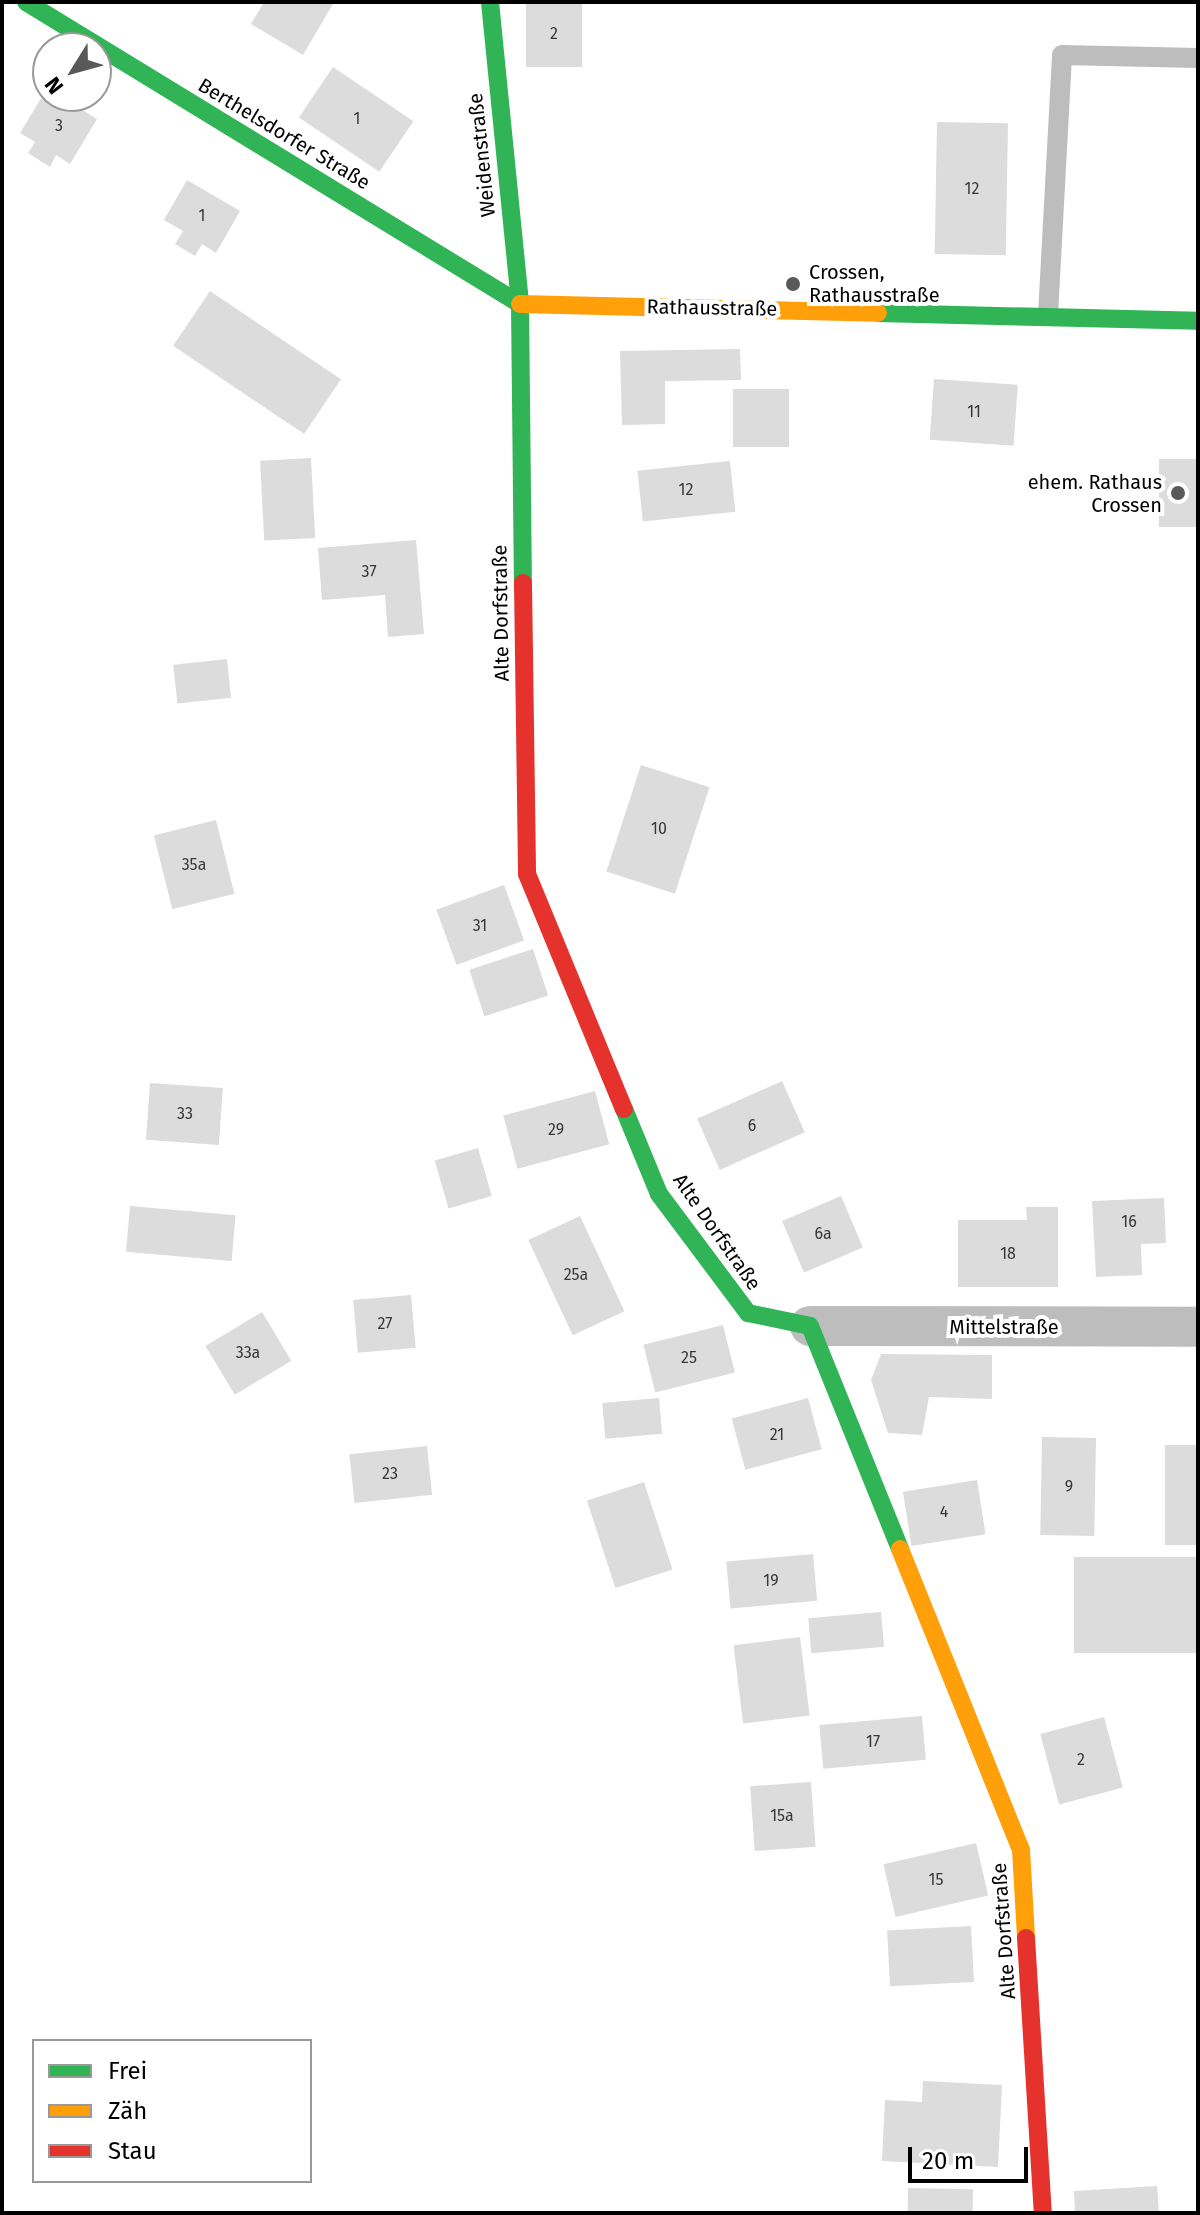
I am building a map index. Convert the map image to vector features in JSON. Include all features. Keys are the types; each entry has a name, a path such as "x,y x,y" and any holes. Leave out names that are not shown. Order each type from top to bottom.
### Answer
{"street":[{"name":"Berthelsdorfer Straße","path":"26,2 520,304"},
{"name":"Weidenstraße","path":"490,2 520,304"},
{"name":"Rathausstraße","path":"520,304 1198,321"},
{"name":"Alte Dorfstraße","path":"520,304 527,874 659,1194 748,1313 810,1326 1021,1850 1043,2213"},
{"name":"Mittelstraße","path":"810,1326 1198,1327"}],"lane":[{"path":"1048,315 1062,55 1198,58"}],"building":[{"path":"264,2 334,2 303,55 251,24"},
{"path":"526,2 582,2 582,67 526,67"},
{"path":"333,67 413,121 379,172 299,118"},
{"path":"33,112 86,112 97,119 70,164 56,155 50,167 28,153 35,142 20,133"},
{"path":"937,122 1008,123 1006,255 935,254"},
{"path":"187,180 240,211 216,253 202,244 195,256 175,244 183,231 164,220"},
{"path":"210,291 341,379 304,434 173,346"},
{"path":"740,349 741,380 665,381 665,424 622,425 620,351"},
{"path":"934,379 1018,385 1014,446 930,440"},
{"path":"733,389 789,389 789,447 733,447"},
{"path":"311,458 315,538 264,541 260,461"},
{"name":"ehem. Rathaus Crossen","path":"1159,459 1198,459 1198,527 1159,527"},
{"path":"730,461 735,512 643,521 638,471"},
{"path":"416,540 424,634 388,637 385,595 322,600 318,548"},
{"path":"227,659 231,698 177,703 173,665"},
{"path":"641,765 709,787 675,894 606,872"},
{"path":"216,820 234,894 172,909 154,835"},
{"path":"504,885 524,940 457,965 436,910"},
{"path":"533,949 548,996 484,1016 469,970"},
{"path":"782,1081 805,1132 720,1170 697,1119"},
{"path":"150,1083 223,1088 219,1145 146,1140"},
{"path":"595,1091 609,1144 517,1169 503,1116"},
{"path":"478,1148 492,1196 449,1208 435,1160"},
{"path":"841,1196 863,1248 804,1273 782,1221"},
{"path":"1164,1198 1166,1243 1141,1244 1142,1275 1096,1277 1092,1201"},
{"path":"130,1206 236,1215 232,1261 126,1252"},
{"path":"1026,1207 1058,1207 1058,1287 958,1287 958,1220 1027,1220"},
{"path":"580,1216 624,1311 573,1335 528,1240"},
{"path":"411,1295 416,1348 358,1353 353,1300"},
{"path":"262,1312 291,1361 235,1395 205,1346"},
{"path":"723,1325 735,1373 655,1392 643,1345"},
{"path":"881,1354 992,1355 992,1399 929,1397 922,1435 888,1433 871,1380"},
{"path":"659,1398 662,1434 605,1439 602,1403"},
{"path":"808,1398 822,1449 745,1470 732,1418"},
{"path":"1042,1437 1096,1438 1094,1536 1040,1535"},
{"path":"1165,1445 1198,1445 1198,1545 1165,1545"},
{"path":"427,1446 432,1495 355,1503 349,1454"},
{"path":"977,1480 986,1534 912,1546 903,1492"},
{"path":"644,1482 672,1569 615,1588 587,1501"},
{"path":"813,1554 817,1601 730,1608 726,1562"},
{"path":"1074,1557 1198,1557 1198,1653 1074,1653"},
{"path":"881,1612 884,1647 811,1653 808,1618"},
{"path":"800,1637 810,1715 743,1724 733,1645"},
{"path":"922,1716 926,1760 823,1769 819,1725"},
{"path":"1104,1717 1123,1788 1059,1805 1040,1734"},
{"path":"811,1782 816,1847 755,1851 750,1786"},
{"path":"976,1843 988,1896 896,1917 883,1864"},
{"path":"971,1926 974,1982 890,1986 887,1930"},
{"path":"923,2081 1002,2085 998,2167 882,2161 885,2100 922,2102"},
{"path":"1157,2186 1159,2213 1075,2213 1074,2191"},
{"path":"908,2188 973,2189 973,2213 908,2213"}],"traffic: fast":[{"path":"26,2 520,304"},
{"path":"490,2 520,304 523,583"},
{"path":"878,313 1198,321"},
{"path":"624,1109 659,1194 748,1313 810,1326 900,1549"}],"traffic: slow":[{"path":"520,304 878,313"},
{"path":"900,1549 1021,1850 1026,1938"}],"traffic: jam":[{"path":"523,583 527,874 624,1109"},
{"path":"1026,1938 1043,2213"}],"place":[{"name":"Crossen, Rathausstraße","path":"793,284"},
{"name":"ehem. Rathaus Crossen","path":"1178,493"}]}
